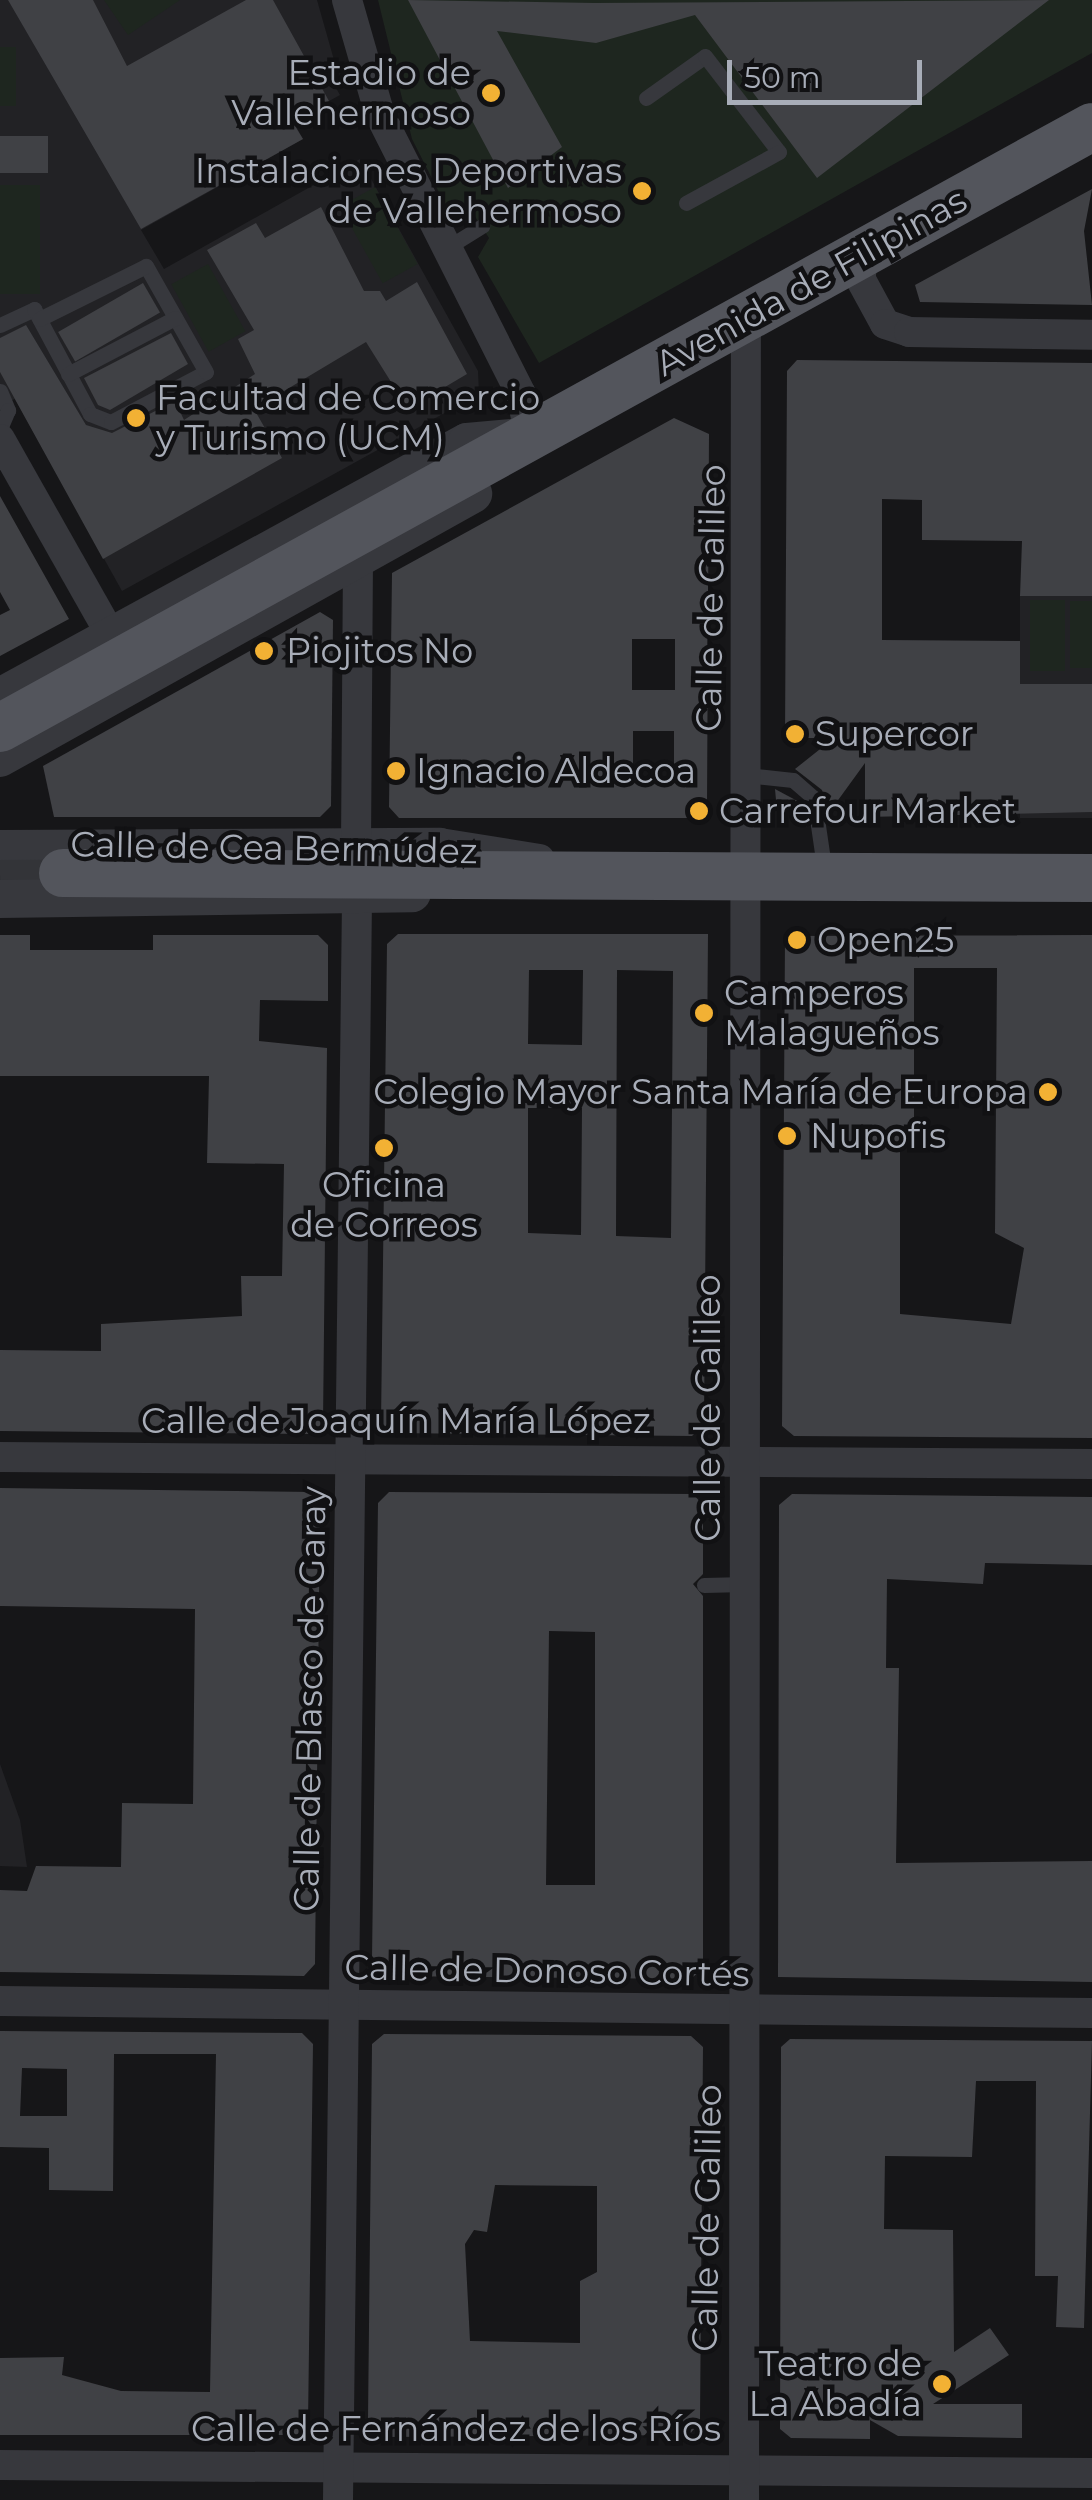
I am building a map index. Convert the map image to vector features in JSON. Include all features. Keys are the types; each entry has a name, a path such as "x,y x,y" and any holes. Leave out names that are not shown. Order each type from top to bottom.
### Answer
{"main road":[{"name":"Avenida de Filipinas","path":"0,728 1092,127"},
{"name":"Calle de Cea Bermúdez","path":"62,873 1092,878"}],"street":[{"path":"346,0 380,115 521,394 530,437"},
{"path":"865,251 860,278 885,324 1092,335"},
{"name":"Calle de Galileo","path":"744,2500 746,317"},
{"name":"Avenida de Filipinas","path":"0,758 492,483 530,437"},
{"name":"Avenida de Filipinas","path":"0,698 467,442 530,437"},
{"path":"0,438 111,635"},
{"path":"356,845 358,560"},
{"name":"Calle de Cea Bermúdez","path":"0,846 440,843 588,877"},
{"name":"Calle de Cea Bermúdez","path":"0,899 357,898 588,877"},
{"name":"Calle de Blasco de Garay","path":"338,2500 357,898"},
{"name":"Calle de Joaquín María López","path":"0,1457 1092,1464"},
{"name":"Calle de Donoso Cortés","path":"0,2001 1092,2013"},
{"name":"Calle de Fernández de los Ríos","path":"0,2465 743,2466 1092,2472"}],"lane":[{"path":"646,98 705,56 779,152 686,202"},
{"path":"445,249 482,226"},
{"path":"0,324 34,309 39,319 68,374 90,414 111,422 206,372 146,266 39,319"},
{"path":"68,374 176,318"},
{"path":"0,391 8,410 0,428"},
{"path":"746,775 793,780 814,798 825,877"},
{"path":"704,1585 745,1584"}],"shaded area":[{"path":"0,0 317,0 334,60 323,65 340,95 293,121 303,139 141,230 164,269 360,159 478,371 479,394 122,591 15,399 0,405"},
{"path":"104,0 180,0 128,35"},
{"name":"Instalaciones Deportivas de Vallehermoso","path":"378,0 1092,0 1092,53 539,363 478,257 489,238 474,215 454,222 412,139"},
{"path":"0,47 16,47 16,106 0,106"},
{"path":"0,185 40,185 40,294 0,294"},
{"path":"375,187 418,264 383,283 340,206"},
{"path":"208,264 245,331 209,352 171,284"},
{"path":"1020,596 1092,596 1092,818 1020,818"},
{"path":"1030,600 1065,600 1065,671 1030,671"},
{"path":"1070,601 1092,601 1092,668 1070,668"},
{"path":"0,1764 20,1820 27,1867 0,1866"}],"building":[{"path":"8,0 93,0 127,66 246,0 273,0 329,101 292,121 303,139 141,229"},
{"path":"408,0 1049,0 817,178 695,15 596,43 497,31 562,147 508,188"},
{"path":"0,136 48,136 48,173 0,173"},
{"path":"1092,189 1084,231 1092,305 920,302 915,285"},
{"path":"321,207 364,291 380,291 386,301 417,282 467,374 408,409 366,342 254,409 282,458 103,559 0,372 0,338 26,325 86,425 112,433 175,401 184,420 255,374 238,339 254,330 207,250 256,223 265,238"},
{"path":"143,283 160,312 75,361 58,332"},
{"path":"171,333 188,364 110,410 98,405 84,378"},
{"path":"797,360 1092,363 1092,596 1020,596 1022,541 922,540 922,500 882,499 882,640 1020,641 1020,684 1092,684 1092,812 865,817 865,763 828,814 822,790 795,769 834,738 785,738 787,371"},
{"path":"674,418 709,434 707,808 696,818 399,818 389,807 392,573","holes":["632,639 675,639 675,690 632,690","633,731 674,731 674,782 633,781"]},
{"path":"0,496 69,619 0,656 0,615 10,610 0,592"},
{"path":"320,612 333,620 331,806 320,817 54,817 43,766"},
{"path":"775,789 803,804 807,827 776,800"},
{"path":"398,934 708,934 704,1424 692,1436 392,1433 381,1422 387,944","holes":["529,970 583,970 582,1045 528,1044","617,970 673,971 671,1238 616,1236","528,1108 582,1108 581,1235 528,1233"]},
{"path":"0,935 30,935 30,950 153,950 153,935 318,935 328,945 328,1001 260,1000 259,1041 327,1048 323,1424 311,1434 0,1431 0,1350 101,1351 101,1324 242,1316 241,1276 282,1276 284,1164 207,1163 209,1076 0,1076"},
{"path":"1092,935 1092,1438 794,1436 782,1426 785,936","holes":["914,968 997,968 995,1233 1024,1248 1011,1324 900,1314 900,1130 914,1131"]},
{"path":"0,1488 312,1492 320,1506 315,1964 304,1976 0,1972 0,1890 27,1891 36,1866 121,1867 122,1803 193,1804 195,1609 0,1606"},
{"path":"389,1492 693,1494 703,1505 703,1574 693,1584 703,1596 703,1968 691,1979 388,1976 372,1959 378,1503","holes":["549,1631 595,1632 595,1885 546,1885"]},
{"path":"792,1494 1092,1497 1092,1565 985,1563 983,1584 887,1579 886,1668 899,1668 896,1863 1092,1861 1092,1982 778,1977 779,1505"},
{"path":"0,2031 302,2033 313,2044 308,2424 298,2435 0,2435 0,2358 64,2357 62,2375 121,2391 210,2392 216,2054 114,2054 113,2191 49,2190 49,2148 0,2147","holes":["22,2068 67,2069 67,2116 20,2116"]},
{"path":"384,2034 691,2036 703,2047 700,2422 689,2435 384,2437 368,2419 372,2044","holes":["495,2185 597,2186 597,2272 580,2281 580,2343 470,2341 465,2244 474,2230 487,2232"]},
{"path":"790,2039 1092,2041 1084,2328 1056,2327 1058,2276 1035,2276 1036,2081 976,2081 972,2157 885,2156 884,2229 953,2230 954,2352 990,2328 1009,2355 933,2404 1022,2404 1022,2438 898,2436 870,2420 870,2439 791,2438 780,2429 781,2047"}],"tunnel":[{"path":"0,874 63,873"}],"place":[{"name":"Estadio de Vallehermoso","path":"491,93"},
{"name":"Instalaciones Deportivas de Vallehermoso","path":"642,191"},
{"name":"Facultad de Comercio y Turismo (UCM)","path":"136,418"},
{"name":"Piojitos No","path":"264,651"},
{"name":"Supercor","path":"795,734"},
{"name":"Ignacio Aldecoa","path":"396,771"},
{"name":"Carrefour Market","path":"699,811"},
{"name":"Open25","path":"797,940"},
{"name":"Camperos Malagueños","path":"704,1013"},
{"name":"Colegio Mayor Santa María de Europa","path":"1048,1092"},
{"name":"Nupofis","path":"787,1136"},
{"name":"Oficina de Correos","path":"384,1148"},
{"name":"Teatro de La Abadía","path":"942,2384"}]}
